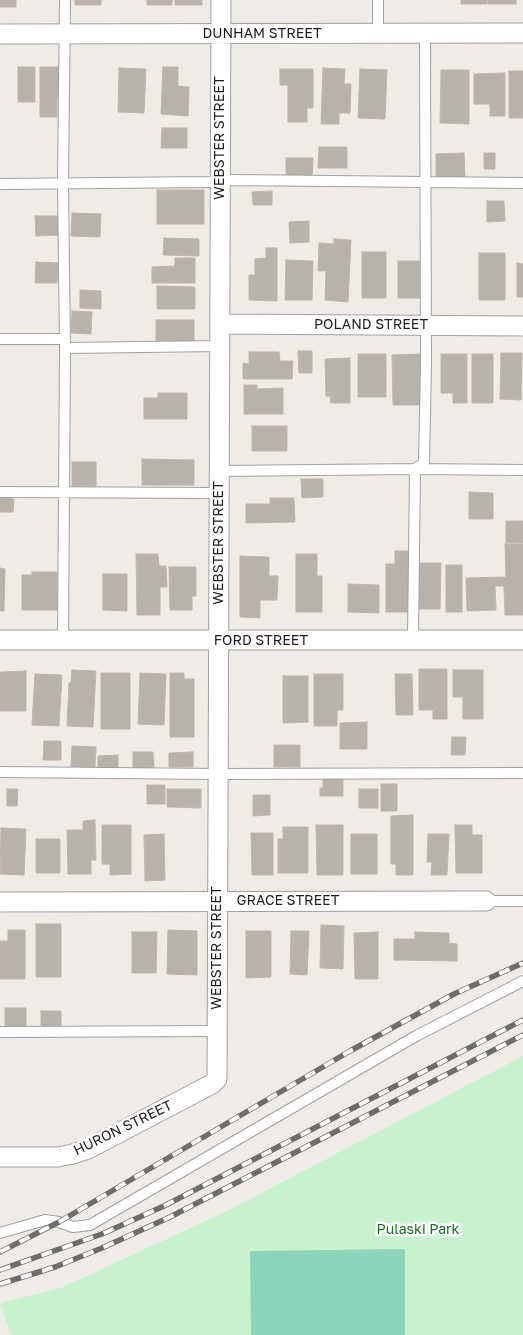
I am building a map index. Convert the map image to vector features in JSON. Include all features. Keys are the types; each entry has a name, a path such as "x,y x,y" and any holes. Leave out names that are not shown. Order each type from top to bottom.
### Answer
{"street":[{"name":"WEBSTER STREET","path":"212,1084 217,1079 221,0"},
{"name":"DUNHAM STREET","path":"0,34 523,33"},
{"name":"POLAND STREET","path":"220,324 523,326"},
{"name":"FORD STREET","path":"0,640 523,640"},
{"name":"GRACE STREET","path":"0,902 486,901"},
{"name":"HURON STREET","path":"0,1157 58,1157 88,1149 212,1084"}],"lane":[{"path":"63,639 64,0"},
{"path":"378,0 378,34"},
{"path":"415,469 424,463 426,325 424,33"},
{"path":"0,184 220,181 523,183"},
{"path":"0,339 64,343 220,346"},
{"path":"414,640 415,469"},
{"path":"219,471 523,470"},
{"path":"0,492 219,493"},
{"path":"0,772 218,774 523,772"},
{"path":"486,901 523,901"},
{"path":"0,1233 45,1220 73,1227 90,1225 416,1036 523,981"},
{"path":"0,1032 217,1031"}],"green space":[{"name":"Pulaski Park","path":"523,1056 523,1335 11,1335 0,1303 61,1288 227,1211"},
{"path":"405,1249 405,1335 251,1335 250,1251"}],"building":[{"path":"0,0 16,0 16,7 0,7"},
{"path":"75,0 101,0 101,5 75,5"},
{"path":"147,0 172,0 172,5 147,5"},
{"path":"175,0 202,0 202,5 175,5"},
{"path":"461,0 487,0 487,4 461,4"},
{"path":"488,0 516,0 516,4 488,4"},
{"path":"18,67 35,67 35,102 18,102"},
{"path":"40,67 62,67 62,98 57,98 57,117 40,117"},
{"path":"163,67 178,67 178,86 189,87 188,116 161,114"},
{"path":"119,68 146,69 144,113 118,112"},
{"path":"323,68 345,69 344,84 351,84 350,113 339,113 339,124 321,124"},
{"path":"280,69 313,69 313,108 307,108 307,122 288,122 288,85 280,85"},
{"path":"360,69 387,70 385,119 358,118"},
{"path":"441,70 469,70 469,124 440,123"},
{"path":"509,71 523,71 523,118 509,118"},
{"path":"505,73 505,116 490,116 490,104 474,104 474,74"},
{"path":"162,128 187,128 187,148 161,148"},
{"path":"319,147 347,147 347,168 318,168"},
{"path":"464,153 465,177 436,178 436,154"},
{"path":"484,153 495,153 495,169 484,169"},
{"path":"286,158 313,158 312,179 286,179"},
{"path":"157,190 204,190 204,224 157,224"},
{"path":"272,191 272,205 253,205 252,192"},
{"path":"487,201 504,201 505,221 487,222"},
{"path":"72,213 101,214 100,237 71,236"},
{"path":"35,216 59,216 60,235 36,236"},
{"path":"309,221 309,242 290,243 289,222"},
{"path":"164,238 199,239 199,256 163,255"},
{"path":"334,239 351,240 348,302 325,300 326,271 318,271 319,243 334,244"},
{"path":"266,248 277,248 277,301 249,300 249,275 255,275 255,259 266,258"},
{"path":"362,252 386,252 386,298 362,298"},
{"path":"479,253 505,253 505,300 479,300"},
{"path":"175,258 195,258 195,283 152,283 152,267 175,266"},
{"path":"286,260 313,261 312,300 285,300"},
{"path":"398,261 422,261 422,298 398,298"},
{"path":"36,262 58,263 57,283 35,283"},
{"path":"517,263 523,264 523,297 517,297"},
{"path":"157,286 195,287 195,309 157,309"},
{"path":"80,290 101,291 101,309 80,308"},
{"path":"72,311 92,312 91,334 71,333"},
{"path":"156,320 194,320 194,341 156,341"},
{"path":"298,351 312,351 312,373 299,373"},
{"path":"249,352 279,352 280,361 293,361 292,379 243,379 243,363 249,364"},
{"path":"501,353 522,353 521,400 500,399"},
{"path":"358,354 386,354 386,397 358,397"},
{"path":"421,354 421,405 393,405 392,355"},
{"path":"441,354 467,354 467,403 453,403 453,393 441,393"},
{"path":"472,354 493,354 493,403 472,403"},
{"path":"350,358 350,403 331,403 330,396 326,396 325,359"},
{"path":"244,385 257,385 257,389 283,388 283,414 244,414"},
{"path":"158,393 187,393 187,419 144,419 144,398 158,398"},
{"path":"252,426 287,426 287,451 252,451"},
{"path":"142,459 194,460 194,485 142,485"},
{"path":"72,462 96,462 96,486 72,486"},
{"path":"301,479 323,479 323,497 302,498"},
{"path":"469,492 493,493 493,519 469,519"},
{"path":"0,498 14,499 13,512 0,512"},
{"path":"270,498 294,498 295,522 246,523 246,504 270,504"},
{"path":"506,521 523,521 523,543 506,543"},
{"path":"505,544 523,544 523,615 505,615 504,586 495,586 496,610 467,611 466,578 506,577"},
{"path":"395,551 409,551 409,612 386,612 386,564 395,564"},
{"path":"136,554 158,554 159,566 166,566 167,587 160,587 160,615 137,615"},
{"path":"296,554 317,554 317,576 322,576 322,612 296,612"},
{"path":"240,556 269,557 269,576 278,576 277,600 260,600 260,618 240,617"},
{"path":"420,563 441,563 440,609 418,609"},
{"path":"446,565 462,565 462,612 446,612"},
{"path":"169,567 196,567 196,596 192,596 192,610 170,610"},
{"path":"0,568 5,569 4,611 0,611"},
{"path":"32,572 57,572 57,610 22,610 22,575 32,575"},
{"path":"103,574 127,574 127,611 103,610"},
{"path":"348,584 379,585 379,613 348,612"},
{"path":"419,669 447,669 447,719 433,719 433,710 419,710"},
{"path":"72,670 96,671 93,727 67,726 69,683 71,683"},
{"path":"453,670 483,670 483,719 463,719 463,697 453,697"},
{"path":"26,671 26,711 0,711 0,672"},
{"path":"101,673 130,673 130,729 101,729"},
{"path":"140,673 166,674 164,725 138,724"},
{"path":"170,673 184,673 184,679 194,679 194,737 170,737"},
{"path":"35,674 62,675 59,726 32,725"},
{"path":"314,674 343,674 343,710 337,710 337,726 314,726"},
{"path":"395,674 412,674 413,715 396,715"},
{"path":"283,676 308,676 308,722 283,723"},
{"path":"367,722 367,749 340,749 340,723"},
{"path":"452,737 466,737 465,755 451,755"},
{"path":"44,741 61,741 61,760 43,760"},
{"path":"274,745 300,745 300,767 274,767"},
{"path":"72,746 96,747 95,768 71,767"},
{"path":"133,752 153,752 154,769 133,769"},
{"path":"193,752 193,767 169,767 169,753"},
{"path":"118,755 118,769 98,769 98,756"},
{"path":"323,778 343,778 343,796 320,796 320,788 323,788"},
{"path":"381,784 397,784 397,811 381,811"},
{"path":"147,785 165,785 165,804 147,804"},
{"path":"7,789 18,789 17,806 7,806"},
{"path":"167,789 201,789 201,808 167,807"},
{"path":"359,789 378,789 378,808 359,808"},
{"path":"253,795 270,795 270,815 253,816"},
{"path":"413,815 413,875 396,875 396,864 391,864 391,816"},
{"path":"95,820 96,860 91,860 91,874 68,874 67,830 83,830 83,821"},
{"path":"102,825 131,825 131,874 110,875 110,864 102,864"},
{"path":"316,825 343,825 343,875 317,875"},
{"path":"455,825 472,825 472,835 482,835 482,873 456,873"},
{"path":"283,827 308,827 308,873 278,873 278,839 283,839"},
{"path":"1,828 26,829 24,875 0,874"},
{"path":"251,833 273,833 273,875 252,875"},
{"path":"164,834 165,880 145,881 144,835"},
{"path":"351,834 377,834 377,874 351,874"},
{"path":"428,834 449,834 447,875 431,875 432,862 427,862"},
{"path":"36,839 60,839 60,873 36,873"},
{"path":"36,924 61,924 61,977 36,977"},
{"path":"321,925 344,926 343,969 320,968"},
{"path":"8,930 25,930 25,979 0,979 0,941 8,941"},
{"path":"168,930 197,931 197,975 167,974"},
{"path":"246,931 271,931 271,977 246,978"},
{"path":"291,931 309,931 307,975 290,974"},
{"path":"132,932 157,932 156,973 132,973"},
{"path":"378,932 378,979 355,979 354,933"},
{"path":"415,932 449,933 449,943 457,944 457,961 394,960 394,939 415,939"},
{"path":"5,1008 26,1008 26,1027 5,1027"},
{"path":"41,1011 61,1011 61,1027 41,1027"}],"railway":[{"path":"0,1252 59,1222 350,1051 454,994 523,963"},
{"path":"0,1270 102,1234 164,1206 523,1020"},
{"path":"0,1284 55,1267 170,1217 523,1035"}]}
